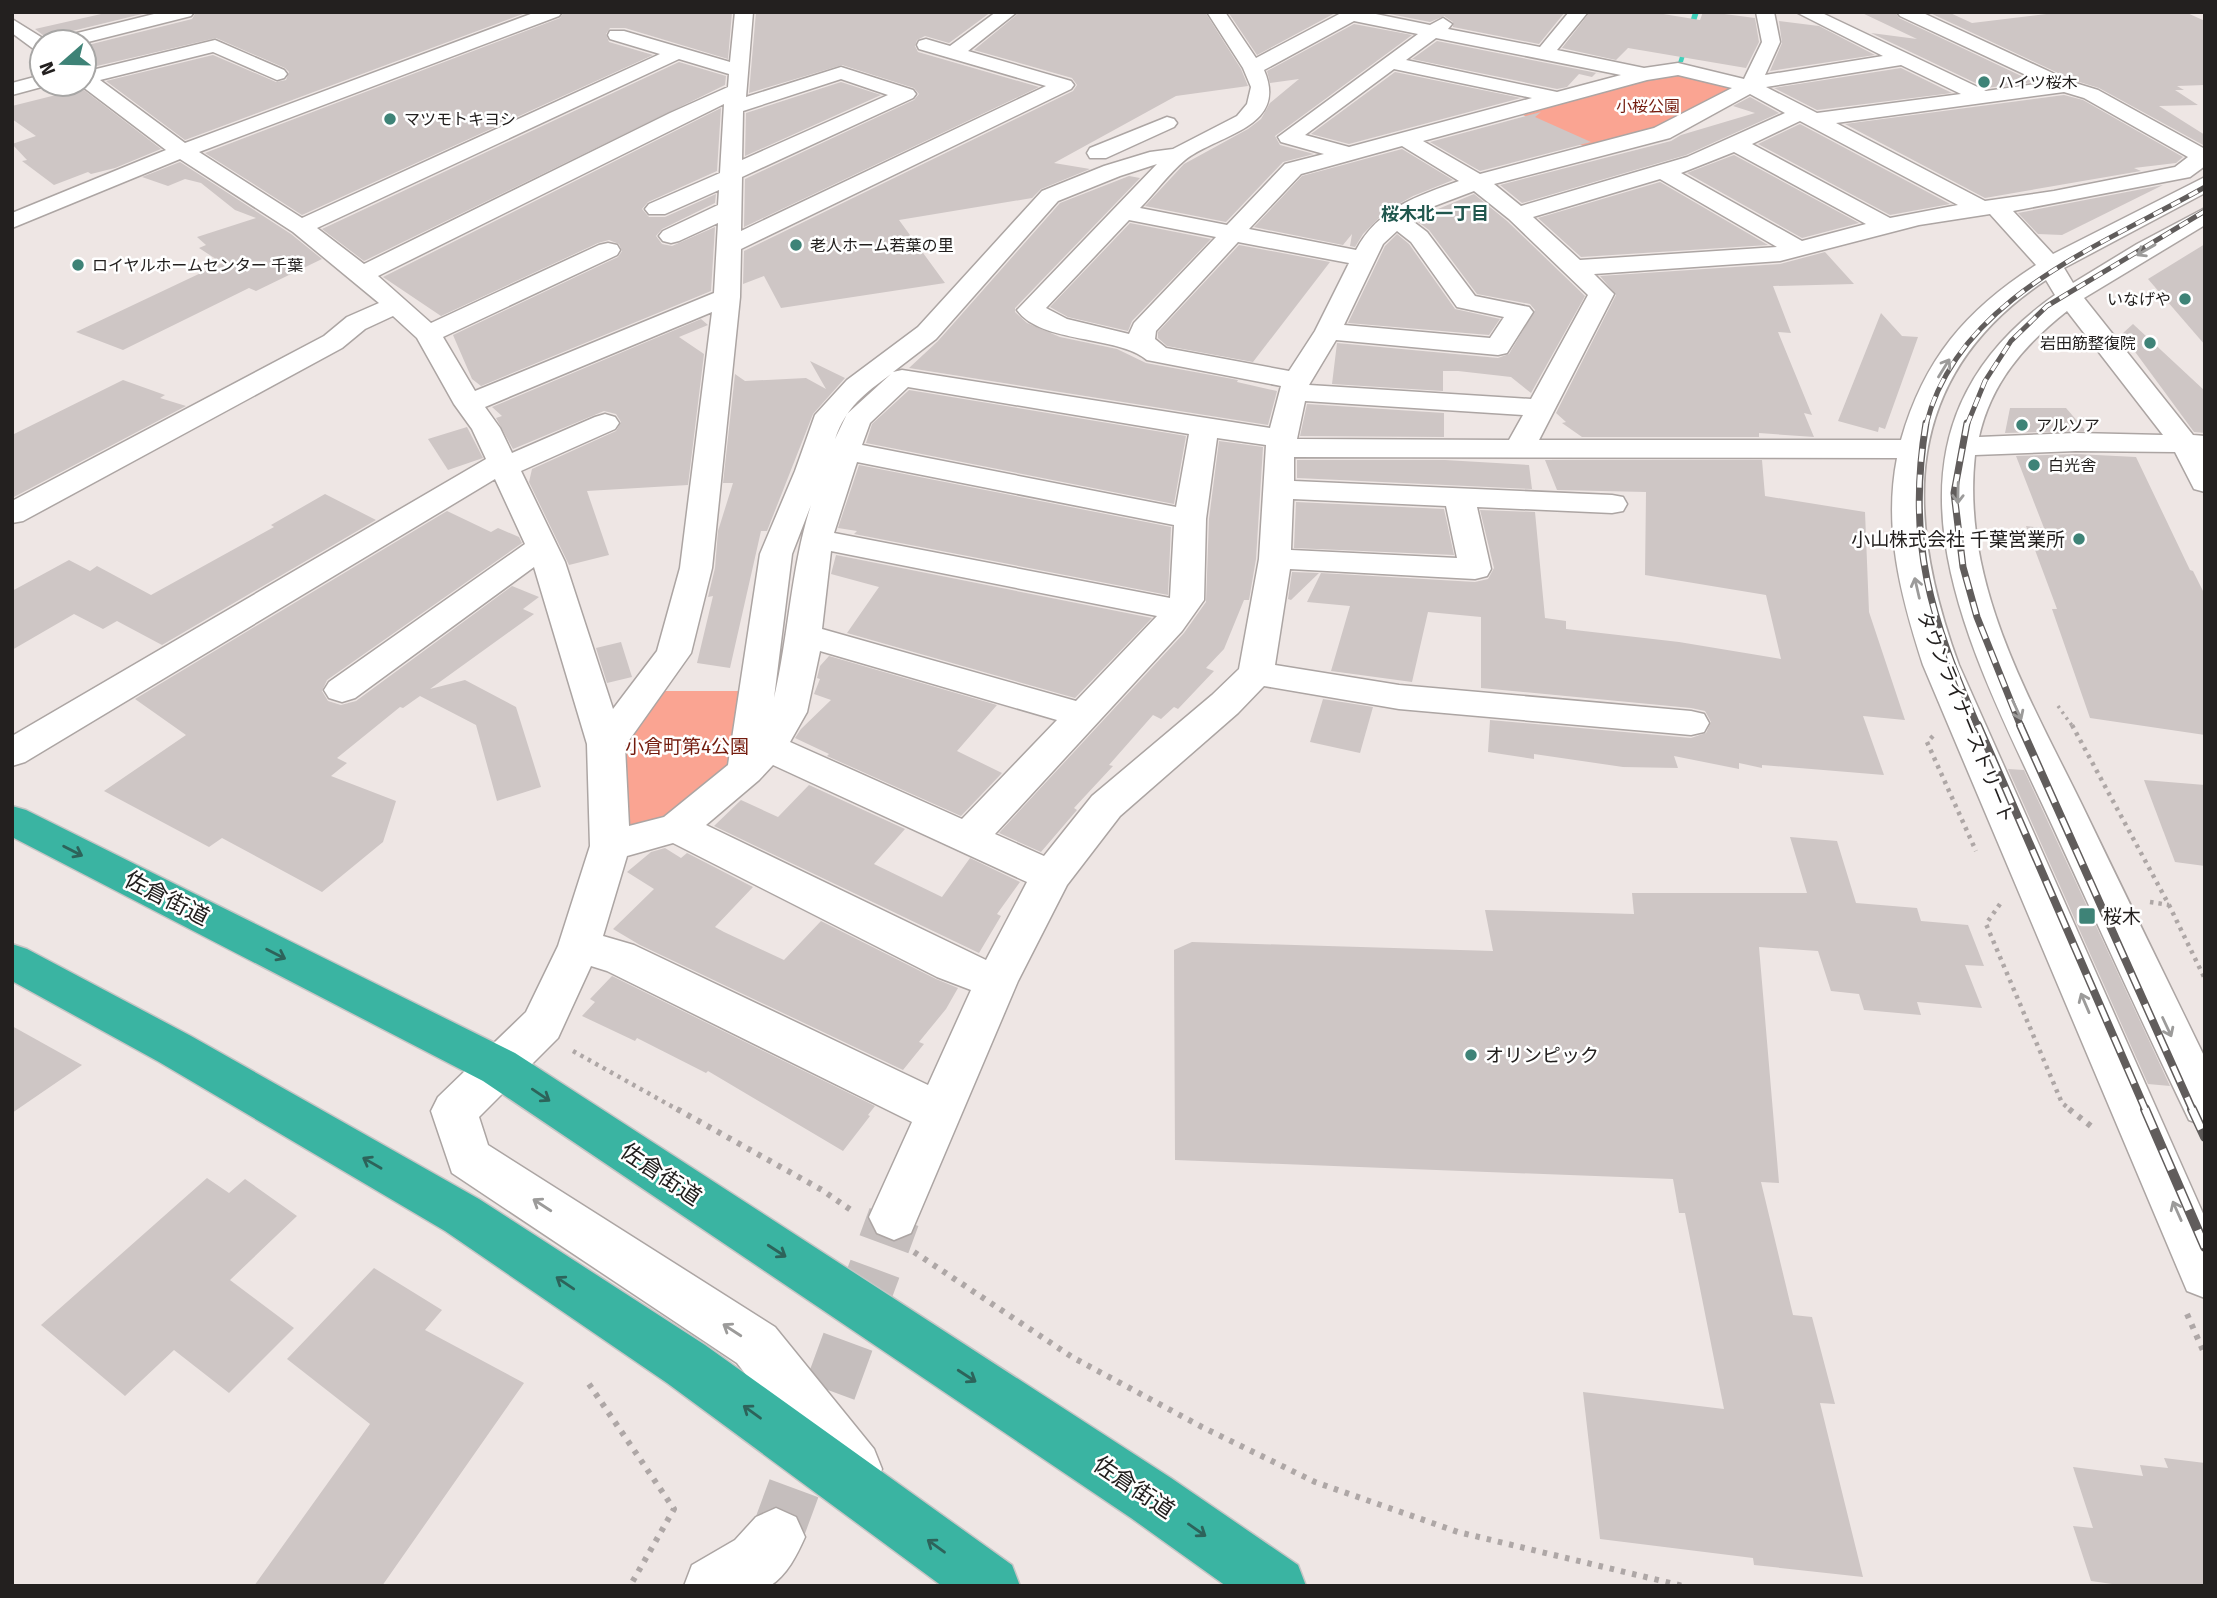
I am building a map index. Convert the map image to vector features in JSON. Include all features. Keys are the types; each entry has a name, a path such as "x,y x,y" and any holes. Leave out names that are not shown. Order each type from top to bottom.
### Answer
{"highway":[{"name":"佐倉街道","path":"12,820 499,1067 1151,1498 1276,1586"},
{"path":"12,961 187,1055 462,1215 686,1364 992,1586"}],"street":[{"path":"98,34 185,12"},
{"path":"22,210 553,12"},
{"path":"606,744 674,653 696,568 716,320 730,244 729,176 744,12"},
{"path":"954,52 1008,12"},
{"path":"1141,341 1131,343 1058,324 1030,310 1178,155 1244,120 1257,106 1261,87 1254,68 1216,12"},
{"path":"1350,154 1289,137 1429,32 1463,12"},
{"path":"1545,54 1579,12"},
{"path":"1751,84 1771,42 1765,12"},
{"path":"1805,12 1983,97"},
{"path":"1906,12 2065,86 2091,94 2204,166"},
{"path":"16,28 31,14"},
{"path":"1254,68 1354,14 1429,32 1646,74"},
{"path":"617,34 677,53 737,90"},
{"path":"730,244 1064,85 926,45"},
{"path":"98,75 215,46 277,74"},
{"path":"301,227 677,53"},
{"path":"900,1232 939,1113 996,981 1051,877 1107,806 1225,704 1256,673 1275,559 1281,443 1295,386 1328,331 1373,241 1408,208 1477,182 1662,133 1751,84 1904,59"},
{"path":"1389,62 1559,98"},
{"path":"1141,341 1143,329 1293,169 1646,74 1678,69 1751,84 1989,208 2050,267 2069,297 2195,444 2205,483"},
{"path":"362,275 677,117 737,90 841,73 906,94 656,209"},
{"path":"1517,214 1695,162 1808,116 2065,86"},
{"path":"98,88 182,151 301,227 362,275 428,334 468,404 486,428 549,562 606,744 610,846 579,946 542,1025 454,1111 469,1158 756,1345 887,1511"},
{"path":"927,151 954,160 1083,96"},
{"path":"1044,177 1167,123"},
{"path":"1406,140 1477,182 1517,214 1601,294 1519,449"},
{"path":"1736,144 1887,226"},
{"path":"757,759 757,704 776,554 810,471 829,415 858,386 927,333 1050,196 1111,171 1158,157 1178,155"},
{"path":"1573,268 1780,254 1918,218 1989,208 2204,166"},
{"name":"タウンライナーストリート","path":"2204,166 2009,295 1971,329 1940,373 1914,449 1908,486 1907,522 1922,610 1952,691 2121,1087 2205,1274"},
{"path":"1661,171 1798,249"},
{"path":"671,236 729,209"},
{"path":"1124,212 1364,259"},
{"path":"1328,331 1498,347 1520,312 1466,302 1419,237 1396,219"},
{"path":"2201,221 2069,297 2015,342 1986,381 1968,423 1962,447 1957,493 1959,528 1966,568 1980,617 2010,694 2205,1106"},
{"path":"428,334 608,250"},
{"path":"12,514 334,342 356,323 397,305"},
{"path":"468,404 716,320"},
{"path":"1141,341 1157,354 1295,386 1541,408"},
{"path":"610,846 677,828 757,759 789,712 805,635 816,540 857,420 902,377 1281,443 1519,449 1914,449"},
{"path":"12,753 503,464 605,423"},
{"path":"967,838 1187,600 1190,519 1204,428"},
{"path":"1962,447 2076,442 2195,444"},
{"path":"847,451 1190,519"},
{"path":"1278,489 1612,504"},
{"path":"1275,559 1475,569 1460,498"},
{"path":"816,540 1180,610"},
{"path":"342,690 541,547"},
{"path":"805,635 1083,715"},
{"path":"1256,673 1399,697 1691,723"},
{"path":"757,759 967,838 1051,877"},
{"path":"677,828 952,965 996,981"},
{"path":"579,946 619,957 939,1113"},
{"path":"713,1586 756,1561 776,1537"}],"path":[{"path":"2055,703 2071,724 2174,915 2205,979"},
{"path":"2000,904 1986,924 2062,1103 2105,1138"},
{"path":"570,1049 822,1190 854,1211"},
{"path":"900,1232 1072,1357 1202,1427 1315,1482 1458,1532 1683,1586"},
{"path":"2184,1306 2205,1355"},
{"path":"589,1384 674,1509 630,1586"}],"green space":[{"name":"小桜公園","path":"1687,76 1734,87 1661,129 1589,149 1523,115 1641,81"},
{"name":"小倉町第4公園","path":"662,691 747,691 736,771 673,825 620,835 623,743"}],"building":[{"path":"110,12 150,12 85,28 39,28"},
{"path":"196,12 528,12 185,140 106,81 213,55 276,82 286,80 289,72 216,38 98,66 98,42 192,19"},
{"path":"564,12 732,12 728,59 625,28 610,28 606,34 609,42 653,55 302,215 205,153 560,18"},
{"path":"756,12 991,12 949,43 925,36 917,40 915,46 918,52 1039,87 744,227 745,179 914,100 919,94 914,88 842,65 749,93"},
{"path":"1020,12 1205,12 1241,69 1248,86 1176,96 1054,163 1090,169 1041,189 1032,198 899,220 945,283 781,308 764,276 743,284 744,251 1073,91 1077,85 1072,78 974,50"},
{"path":"1228,12 1337,12 1257,55"},
{"path":"1380,12 1565,12 1539,44 1453,27 1453,22 1444,16 1430,22"},
{"path":"1590,12 1651,12 1700,20 1703,12 1709,12 1755,18 1759,42 1746,68 1628,48 1616,60 1562,48"},
{"path":"1860,12 1895,12 1899,18 2034,82 1986,88 1871,33 1917,39"},
{"path":"1928,12 1948,12 1972,23 2063,12 2185,12 2205,21 2205,85 2177,86 2184,90 2175,90 2198,105 2159,106 2205,135 2205,146 2099,88 2073,80"},
{"path":"1779,21 1819,26 1875,55 1770,71 1782,43"},
{"path":"1354,24 1412,35 1275,136 1280,145 1314,154 1283,162 1226,222 1145,206 1184,164 1248,129 1261,119 1270,103 1299,79 1270,83 1267,71"},
{"path":"1437,41 1602,74 1596,73 1592,77 1579,74 1567,87 1557,89 1412,59"},
{"path":"679,62 726,76 725,85 364,261 322,229"},
{"path":"1901,68 1952,93 1817,110 1774,88"},
{"path":"1395,72 1521,98 1349,144 1311,134"},
{"path":"841,82 881,95 745,156 746,113"},
{"path":"2064,95 2083,100 2183,157 2176,163 2134,168 2141,171 1985,198 1845,124"},
{"path":"1750,97 1779,113 1686,155 1522,203 1500,185 1671,141 1681,135 1755,113 1733,106"},
{"path":"44,98 94,98 161,149 115,168 91,174 88,172 54,185 22,161 27,160 12,144 36,136 12,119 12,106"},
{"path":"721,108 717,171 648,202 642,209 649,217 665,217 716,194 715,203 662,229 656,236 662,244 672,246 715,227 711,291 481,386 472,379 453,335 618,257 622,251 619,244 609,240 598,243 441,316 383,277"},
{"path":"1541,112 1535,117 1591,142 1480,171 1430,142"},
{"path":"1800,124 1950,204 1890,215 1758,144"},
{"path":"1402,149 1453,180 1413,196 1386,211 1363,234 1355,247 1350,246 1352,234 1343,245 1254,227 1302,176"},
{"path":"1734,155 1859,223 1802,238 1687,173"},
{"path":"180,162 291,234 322,259 256,291 249,288 123,350 76,332 222,263 199,248 206,245 197,237 256,218 235,210 201,183 185,179 168,186 142,177"},
{"path":"1129,176 1140,178 1015,308 1015,312 1027,323 1060,337 1117,349 1146,363 1238,380 1237,382 1277,391 1268,425 909,368 938,341 1060,203"},
{"path":"1660,182 1768,245 1581,257 1538,218"},
{"path":"2163,185 2062,235 2038,234 2018,213"},
{"path":"1474,194 1507,221 1585,296 1531,393 1511,377 1458,371 1443,371 1443,391 1332,384 1337,343 1498,358 1509,354 1535,310 1530,304 1477,294 1429,230 1414,219"},
{"path":"1130,223 1211,239 1132,321 1128,331 1068,317 1050,307"},
{"path":"1397,234 1409,244 1455,309 1500,319 1489,335 1348,323 1385,246"},
{"name":"いなげや","path":"2205,244 2205,345 2148,279"},
{"path":"1239,245 1330,262 1253,362 1167,346 1158,338 1158,332"},
{"path":"1825,252 1854,284 1773,286 1791,333 1778,332 1812,415 1804,413 1814,437 1759,433 1759,437 1582,437 1562,423 1566,422 1556,413 1616,295 1600,276 1780,264"},
{"path":"1881,313 1902,336 1918,337 1885,429 1879,427 1878,432 1838,421"},
{"path":"701,319 708,325 679,337 704,354 688,485 587,491 609,555 569,565 529,482 532,469 616,431 621,422 616,414 604,411 513,449 496,418 502,416 492,407"},
{"path":"2133,324 2205,391 2205,433 2194,432 2122,334"},
{"path":"810,361 845,378 813,414 767,531 761,531 730,668 697,663 713,596 708,597 715,568 718,531 733,483 723,483 735,374 745,381 806,378 826,389"},
{"path":"123,380 165,395 160,398 186,406 12,498 12,435"},
{"path":"909,390 1186,436 1174,504 866,443 872,424"},
{"path":"1307,404 1444,413 1444,437 1300,436"},
{"path":"2010,408 2066,408 2086,431 2005,433"},
{"path":"467,427 483,458 448,470 428,439"},
{"path":"1219,441 1263,447 1256,559 1249,600 1244,600 1224,649 1206,668 1214,671 1178,709 1174,707 1161,719 1153,715 1109,765 1113,766 1074,808 1077,810 1041,852 999,833 1184,633 1206,602 1209,519"},
{"path":"2076,454 2136,457 2190,570 2205,595 2205,735 2090,718 2052,609 2057,609 2026,526 2044,528 2016,456"},
{"path":"1297,460 1445,460 1529,465 1532,489 1297,478"},
{"path":"1545,460 1762,460 1765,496 1865,512 1869,612 1905,720 1863,716 1884,775 1762,765 1762,768 1739,763 1739,769 1674,756 1678,768 1623,767 1534,754 1534,759 1488,752 1490,720 1691,738 1706,733 1711,722 1705,711 1691,708 1481,688 1481,617 1428,612 1412,682 1331,671 1350,606 1307,602 1321,573 1475,582 1488,579 1494,568 1480,510 1535,512 1545,618 1566,621 1566,629 1679,642 1781,659 1766,595 1645,575 1646,492 1557,490"},
{"path":"859,465 1171,527 1168,595 854,534 857,531 838,528"},
{"path":"325,494 376,520 162,645 117,621 103,629 74,614 12,650 12,591 69,560 90,571 97,566 151,595 274,527 271,525"},
{"path":"1296,502 1444,509 1454,555 1294,548"},
{"path":"447,511 491,532 498,528 519,537 522,543 327,680 322,691 328,701 341,705 356,701 512,586 539,597 523,609 534,614 430,689 465,680 516,707 541,787 497,801 476,725 420,696 403,708 400,707 337,758 347,763 331,776 396,801 383,842 322,892 222,838 209,847 104,791 186,735 135,699"},
{"path":"836,555 1152,618 1075,698 847,633 879,587 831,574"},
{"path":"1292,572 1319,573 1291,600 1288,599"},
{"path":"621,642 632,677 607,683 596,648"},
{"path":"829,656 997,705 957,751 1002,773 961,816 827,756 829,754 795,738 831,700 814,694 820,679 817,678 820,666"},
{"path":"1323,699 1373,707 1360,753 1310,742"},
{"path":"2008,769 2024,770 2170,1086 2148,1084"},
{"path":"2144,780 2205,785 2205,866 2175,862"},
{"path":"809,785 905,829 874,864 942,897 970,858 1020,882 997,914 1001,916 979,953 714,826 741,800 778,817"},
{"name":"オリンピック","path":"1790,837 1837,841 1856,903 1917,908 1921,921 1968,925 1984,966 1965,965 1982,1008 1917,1002 1921,1015 1864,1010 1859,994 1831,991 1818,951 1759,947 1779,1183 1761,1182 1793,1315 1812,1317 1835,1404 1820,1403 1863,1577 1754,1565 1753,1558 1600,1539 1583,1392 1724,1409 1685,1213 1679,1213 1673,1179 1175,1160 1174,950 1192,942 1493,951 1485,910 1634,914 1632,893 1807,893"},
{"path":"665,848 681,858 687,853 753,887 715,927 724,932 784,960 821,921 958,988 946,1009 919,1042 924,1044 903,1070 640,945 613,929 654,889 627,872 651,852"},
{"path":"612,976 875,1106 868,1115 870,1116 843,1151 708,1071 706,1073 637,1038 635,1041 582,1016 595,1002 590,999"},
{"path":"12,1026 82,1065 12,1113"},
{"path":"207,1178 229,1193 245,1179 297,1216 230,1280 294,1328 229,1393 174,1350 125,1396 41,1325"},
{"path":"374,1268 442,1310 425,1330 524,1383 382,1586 254,1586 370,1424 287,1359"},
{"path":"2164,1458 2205,1463 2205,1586 2126,1586 2091,1581 2073,1526 2093,1528 2073,1467 2143,1476 2140,1465 2168,1468"}],"waterway":[{"path":"1680,62 1696,12"}],"tunnel":[{"path":"776,1537 894,1217"}],"railway":[{"path":"1926,425 1943,380 1969,342 2001,309 2080,254 2205,187"},
{"path":"1967,425 1985,381 2011,341 2047,306 2205,211"},
{"path":"1926,423 1919,506 1927,579 1947,650 1978,727"},
{"path":"1967,423 1954,493 1963,567 1977,617 2021,727"},
{"path":"1978,725 2146,1111"},
{"path":"2020,725 2193,1111"},
{"path":"2145,1109 2205,1247"},
{"path":"2192,1109 2205,1137"}],"place":[{"name":"ハイツ桜木","path":"1984,82"},
{"name":"マツモトキヨシ","path":"390,119"},
{"name":"老人ホーム若葉の里","path":"796,245"},
{"name":"ロイヤルホームセンター 千葉","path":"78,265"},
{"name":"いなげや","path":"2185,299"},
{"name":"岩田筋整復院","path":"2150,343"},
{"name":"アルソア","path":"2022,425"},
{"name":"白光舎","path":"2034,465"},
{"name":"小山株式会社 千葉営業所","path":"2079,539"},
{"name":"桜木","path":"2087,916"},
{"name":"オリンピック","path":"1471,1055"}],"district":[{"name":"桜木北一丁目","path":"1435,214"}]}
